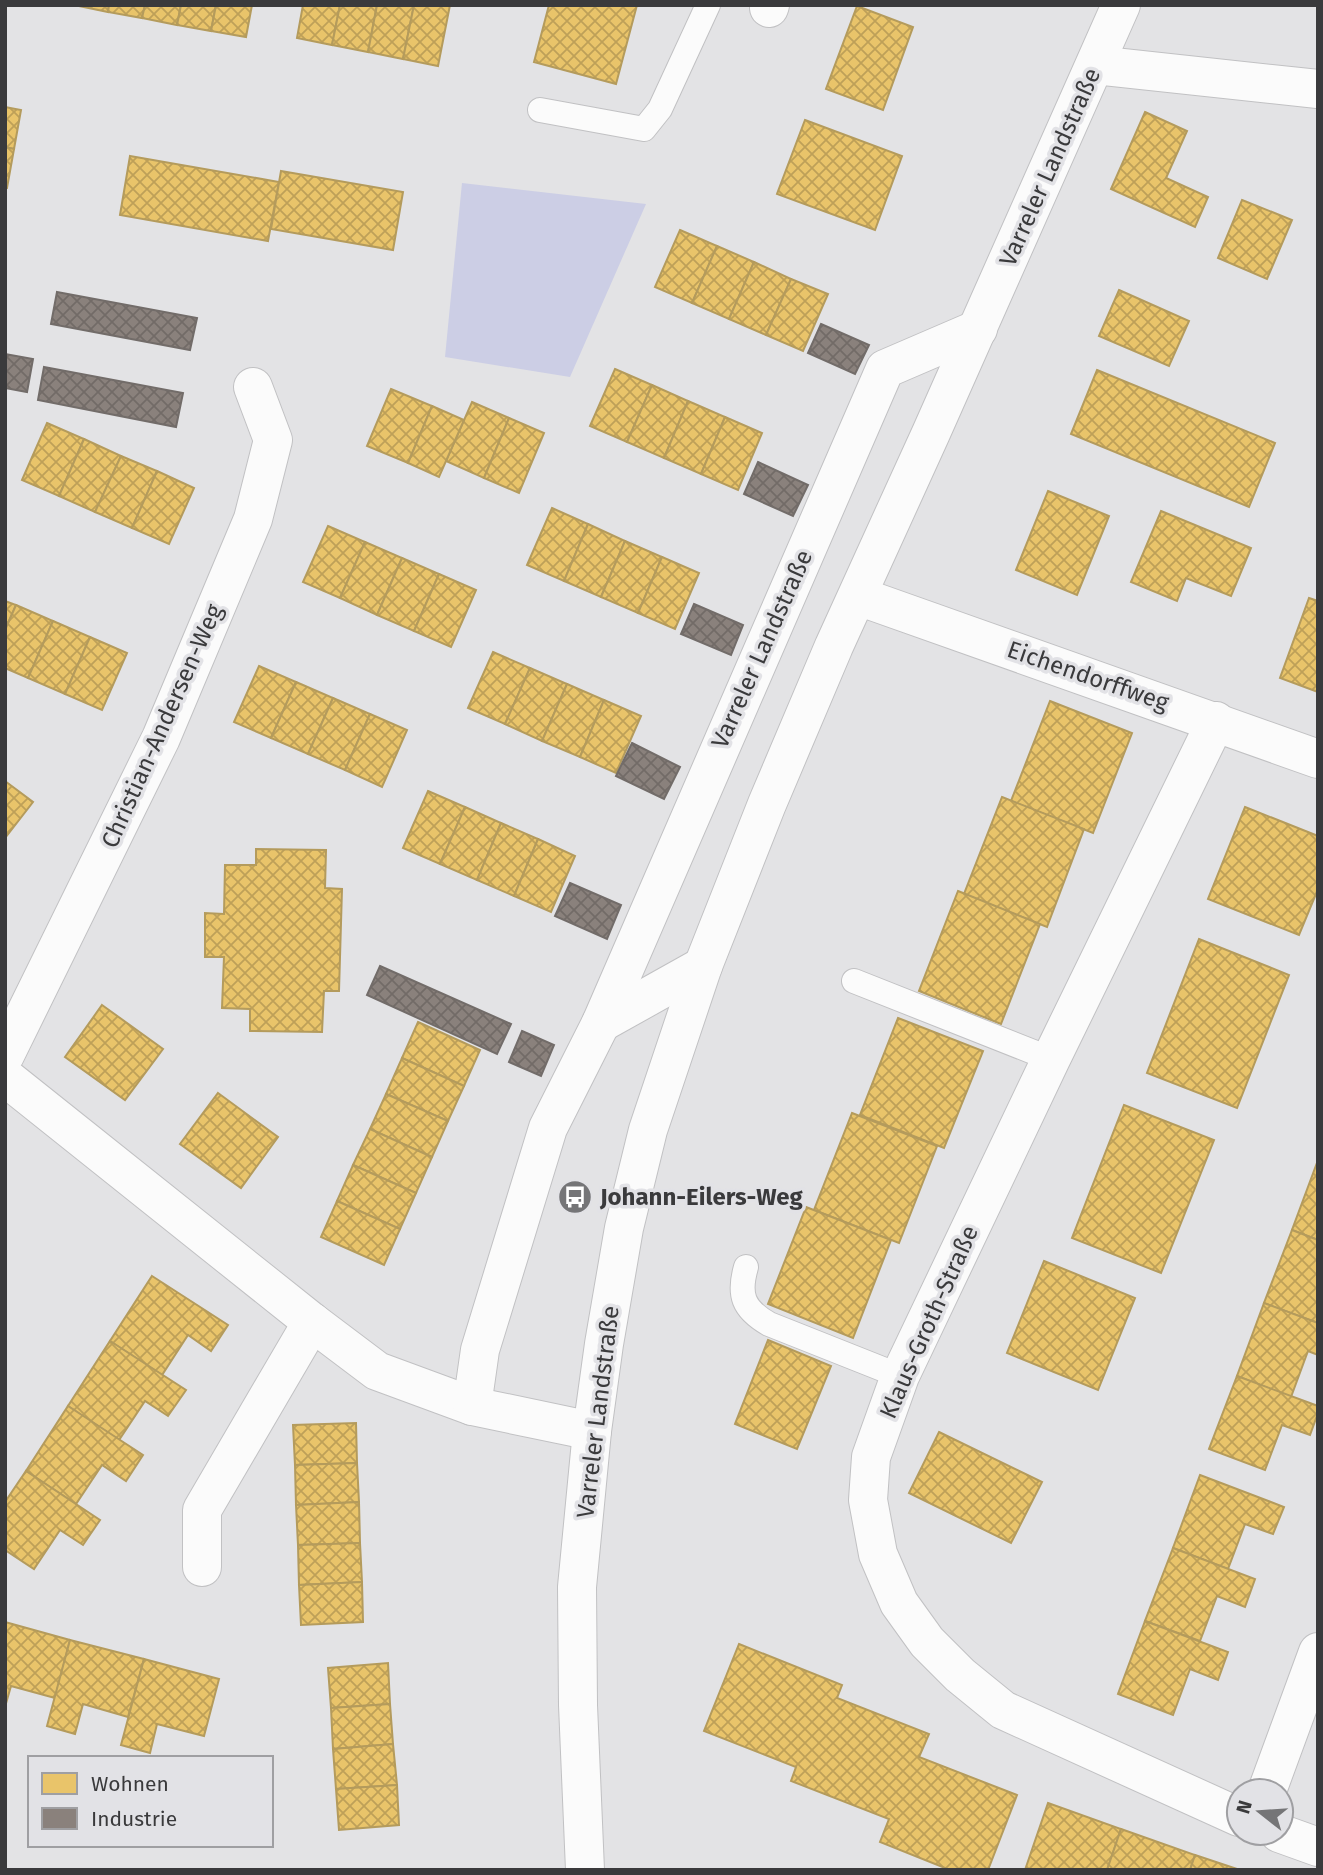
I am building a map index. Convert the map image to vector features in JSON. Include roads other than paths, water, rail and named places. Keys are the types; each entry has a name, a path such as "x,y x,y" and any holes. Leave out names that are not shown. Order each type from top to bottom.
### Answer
{"street":[{"name":"Varreler Landstraße","path":"584,1870 577,1587 592,1431 604,1344 624,1227 648,1130 703,966 772,792 834,646 1121,5"},
{"path":"1095,65 1318,89"},
{"name":"Varreler Landstraße","path":"472,1406 481,1350 548,1128 601,1023 884,369 978,329"},
{"name":"Christian-Andersen-Weg","path":"5,1055 161,738 253,519 273,440 253,387"},
{"name":"Eichendorffweg","path":"858,596 1318,759"},
{"name":"Klaus-Groth-Straße","path":"1216,721 900,1376 871,1457 868,1500 878,1554 899,1603 927,1642 960,1675 1003,1710 1225,1811"},
{"path":"601,1023 703,966"},
{"path":"5,1077 377,1371 472,1406 592,1431"},
{"path":"202,1567 202,1510 312,1322"},
{"path":"1272,1777 1318,1652"},
{"path":"1295,1839 1318,1847"}],"lane":[{"path":"540,110 644,129 660,109 708,5"},
{"path":"854,981 1051,1059"},
{"path":"746,1266 741,1285 748,1308 757,1317 900,1376"}],"place":[{"name":"Johann-Eilers-Weg","path":"575,1197"}]}
